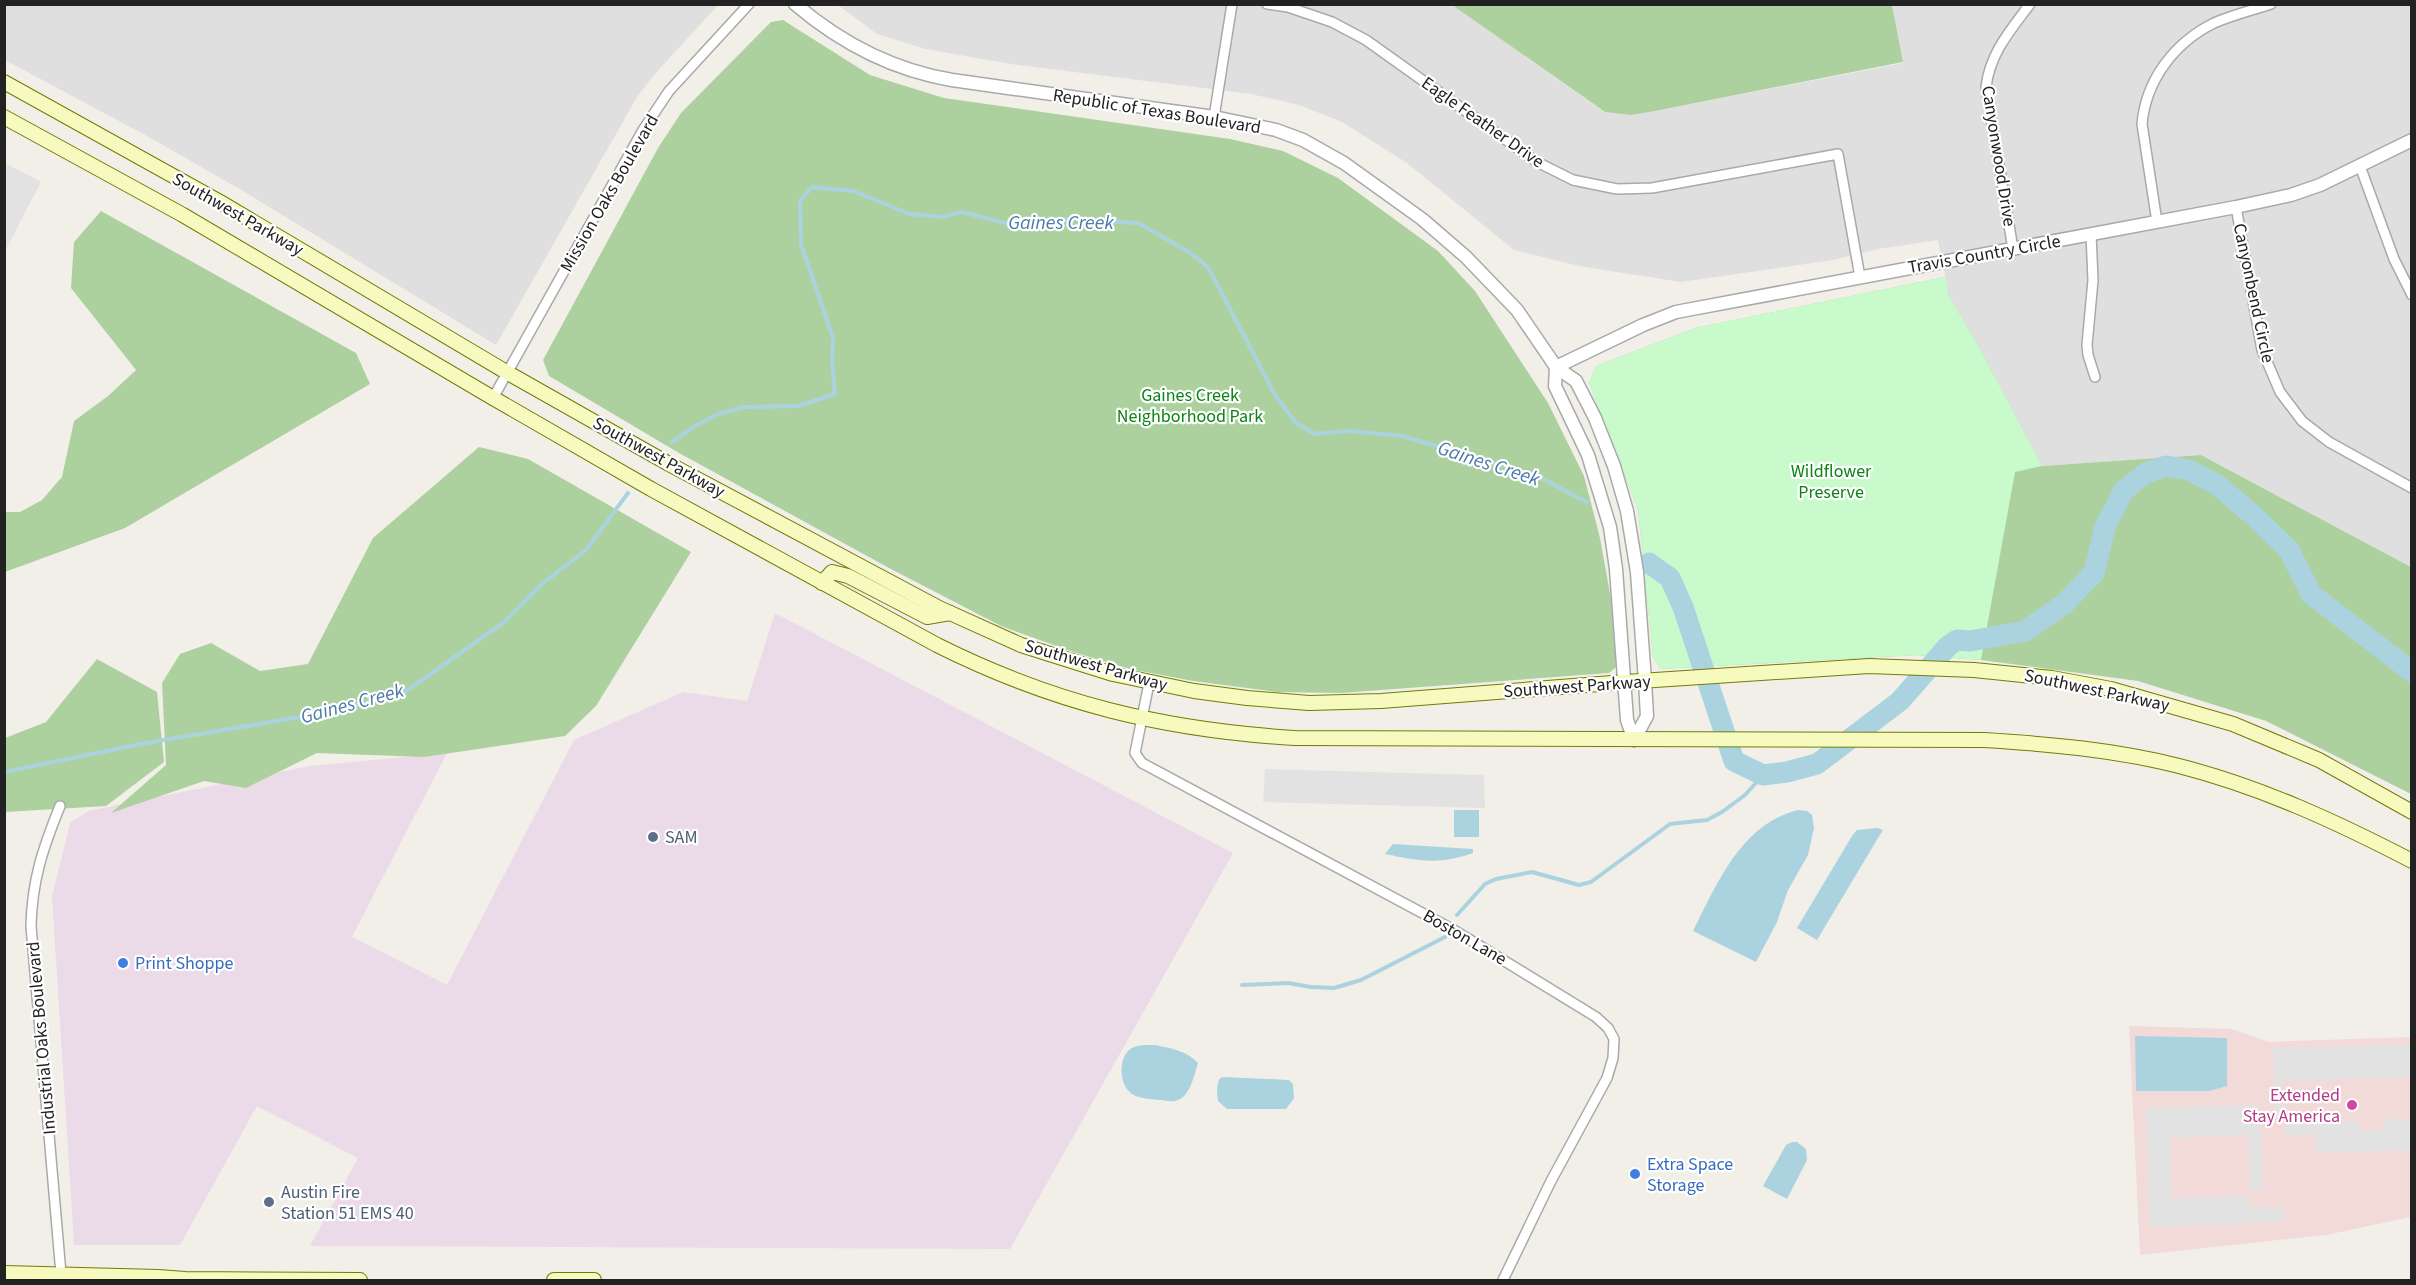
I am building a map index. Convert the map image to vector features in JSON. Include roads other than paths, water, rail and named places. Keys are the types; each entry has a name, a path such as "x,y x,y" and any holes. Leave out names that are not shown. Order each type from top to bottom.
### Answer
{"main road":[{"name":"Southwest Parkway","path":"4,82 260,225 508,373 669,464 950,613 1021,645 1102,671 1149,683 1247,698 1309,703 1382,701 1830,667 1917,666 2052,678 2111,689 2233,724 2319,760 2412,812"},
{"name":"Southwest Parkway","path":"4,117 203,226 651,489 937,645 1010,679 1045,692 1141,719 1243,735 1295,738 1984,740 2047,744 2178,766 2247,786 2317,814 2412,861"},
{"path":"822,583 832,572 848,576 927,617 950,613"},
{"path":"4,1273 183,1280 360,1281"},
{"path":"554,1281 594,1281"}],"street":[{"name":"Mission Oaks Boulevard","path":"493,398 643,130 669,91 748,4"},
{"name":"Republic of Texas Boulevard","path":"795,4 819,24 850,44 886,63 918,73 952,80 1214,117 1276,130 1303,140 1344,163 1422,219 1466,257 1517,310 1556,367 1575,381 1595,418 1614,466 1627,511 1637,572 1645,681 1647,716 1634,740"},
{"path":"1214,117 1232,4"},
{"name":"Eagle Feather Drive","path":"1267,4 1288,7 1332,22 1366,40 1536,162 1573,180 1617,189 1652,188 1838,154 1860,277"},
{"name":"Canyonwood Drive","path":"2013,249 1986,87 1990,62 1995,52 2030,4"},
{"path":"2157,222 2142,124 2151,85 2175,51 2200,31 2215,23 2271,4"},
{"name":"Travis Country Circle","path":"1556,367 1643,325 1676,312 2291,195 2320,185 2412,140"},
{"path":"2360,166 2394,259 2412,295"},
{"name":"Canyonbend Circle","path":"2236,207 2262,350 2280,392 2302,421 2329,442 2412,488"},
{"path":"2091,234 2093,280 2087,345 2095,377"},
{"name":"Republic of Texas Boulevard","path":"1556,367 1555,386 1588,455 1610,527 1616,569 1628,720 1634,740"},
{"name":"Boston Lane","path":"1149,683 1135,753 1142,762 1454,930 1587,1011 1608,1028 1614,1039 1613,1058 1607,1078 1551,1181 1503,1281"},
{"name":"Industrial Oaks Boulevard","path":"60,806 35,874 31,926 61,1277"}],"water":[{"path":"1454,810 1479,810 1479,837 1454,837"},
{"path":"1798,810 1807,811 1812,815 1814,828 1808,855 1788,890 1777,922 1756,962 1693,931 1722,876 1746,842 1778,817"},
{"path":"1878,828 1883,830 1817,940 1797,928 1852,836 1857,830"},
{"path":"1393,844 1473,849 1473,853 1450,859 1419,860 1385,854"},
{"path":"2135,1036 2227,1038 2227,1086 2209,1091 2136,1091"},
{"path":"1155,1045 1184,1053 1198,1063 1188,1090 1178,1100 1138,1097 1132,1094 1125,1085 1122,1067 1128,1051 1137,1046"},
{"path":"1220,1078 1289,1080 1293,1084 1294,1098 1286,1109 1227,1109 1218,1101 1217,1092"},
{"path":"1797,1142 1806,1149 1807,1160 1787,1199 1763,1186 1786,1145"}],"waterway":[{"name":"Gaines Creek","path":"672,442 718,414 744,407 798,406 835,394 832,362 833,338 801,244 800,201 812,187 853,191 910,214 943,217 962,212 1009,224 1069,219 1138,223 1189,252 1208,267 1275,395 1296,423 1315,434 1349,431 1402,436 1535,475 1587,502"},
{"name":"Gaines Creek","path":"1649,563 1670,578 1683,607 1734,761 1763,775 1787,772 1817,764 1900,701 1948,646 1957,640 1970,641 2025,631 2064,604 2094,573 2105,527 2124,490 2146,473 2166,466 2189,470 2216,484 2289,550 2311,594 2412,672"},
{"name":"Gaines Creek","path":"4,772 146,743 330,712 405,692 503,623 543,583 586,550 628,493"},
{"path":"1457,915 1485,884 1496,879 1532,872 1579,885 1591,882 1670,824 1707,820 1722,812 1745,795 1763,775"},
{"path":"1242,985 1288,983 1334,988 1361,980 1445,937"}],"place":[{"name":"SAM","path":"653,837"},
{"name":"Print Shoppe","path":"123,963"},
{"name":"Extended Stay America","path":"2352,1105"},
{"name":"Extra Space Storage","path":"1635,1174"},
{"name":"Austin Fire Station 51 EMS 40","path":"269,1202"}],"park label":[{"name":"Gaines Creek Neighborhood Park","path":"1190,405"},
{"name":"Wildflower Preserve","path":"1831,481"}]}
